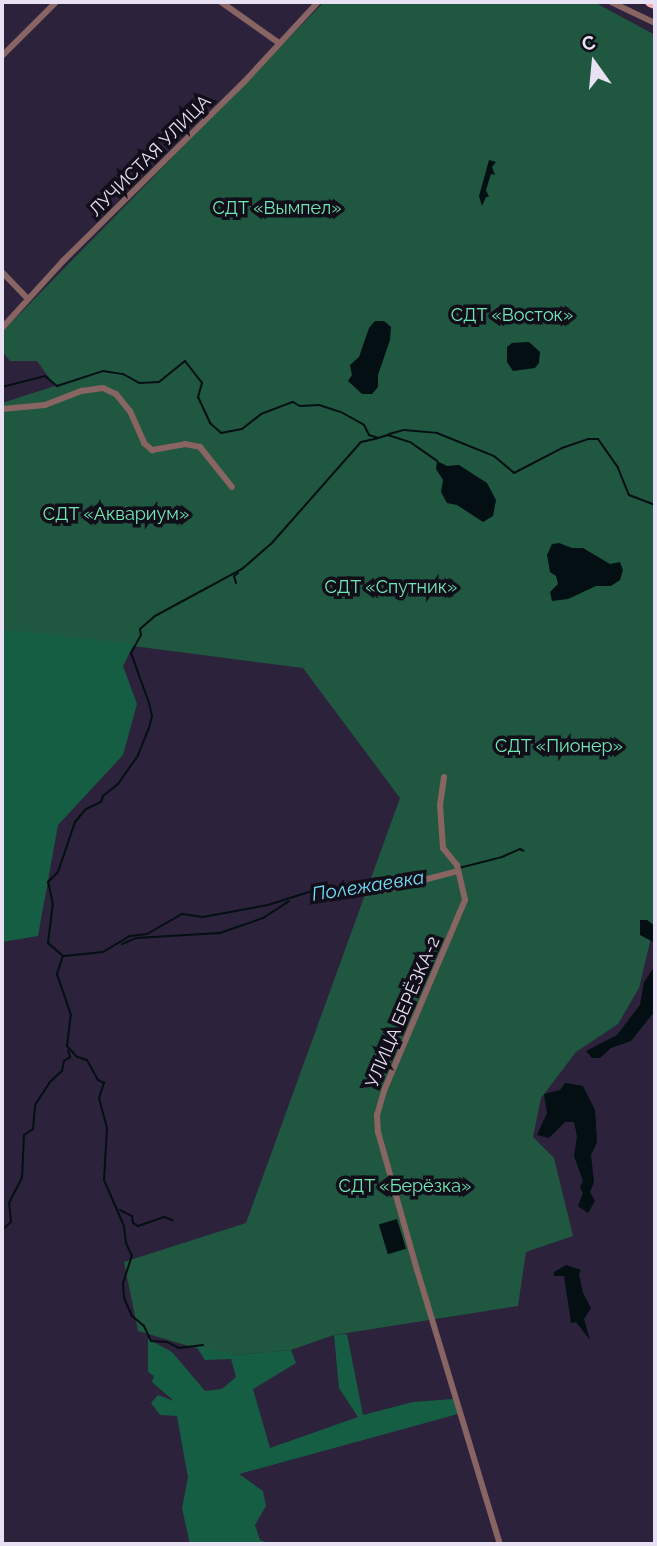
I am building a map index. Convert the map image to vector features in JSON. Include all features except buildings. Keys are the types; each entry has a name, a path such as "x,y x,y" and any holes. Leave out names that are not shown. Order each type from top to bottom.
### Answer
{"highway":[{"path":"650,2 655,4"}],"street":[{"path":"2,56 56,2"},
{"path":"221,2 279,43"},
{"name":"ЛУЧИСТАЯ УЛИЦА","path":"2,328 318,2"},
{"path":"611,2 655,23"},
{"path":"2,272 28,299"},
{"path":"2,409 45,405 82,391 103,388 116,394 130,411 144,443 152,450 165,450 185,444 200,447 232,486"},
{"name":"УЛИЦА БЕРЁЗКА-2","path":"444,777 440,828 443,848 457,864 466,890 464,904 384,1091 377,1115 379,1132 418,1273 499,1544"},
{"path":"385,890 458,871"}],"green space":[{"path":"324,2 594,2 655,35 655,921 639,988 618,1024 576,1052 541,1098 533,1137 554,1158 573,1236 526,1252 518,1306 334,1335 291,1350 236,1355 192,1347 138,1331 124,1262 246,1223 400,798 303,668 2,629 2,403 55,386 37,361 10,361 2,351 2,332"},
{"path":"2,629 134,644 123,666 137,704 123,755 58,825 38,936 2,942"},
{"path":"347,1334 363,1415 413,1402 453,1399 458,1414 239,1474 263,1491 266,1506 255,1525 260,1540 271,1544 190,1544 182,1508 188,1477 177,1416 160,1415 151,1403 158,1395 174,1401 152,1382 154,1376 148,1372 148,1339 172,1352 205,1391 222,1389 236,1377 231,1359 205,1360 196,1346 236,1355 291,1350 296,1363 253,1389 270,1448 358,1417 339,1388 334,1335"}],"shaded area":[{"path":"489,160 496,162 492,167 495,175 491,174 486,190 489,197 486,197 482,206 479,196"},
{"path":"375,321 384,321 391,327 390,340 378,375 378,387 372,394 362,394 348,381 352,375 350,365 359,357 369,328"},
{"path":"529,342 540,352 539,363 535,368 513,371 507,362 507,347 512,343"},
{"path":"437,461 447,466 459,465 487,483 496,500 493,516 483,522 457,505 447,503 441,492 443,480 436,469"},
{"path":"559,543 572,548 583,548 610,564 620,562 623,570 620,580 611,586 596,586 568,599 552,601 550,592 558,584 556,576 550,572 547,555 552,544"},
{"path":"640,920 647,920 655,926 655,943 640,935"},
{"path":"655,966 655,1011 631,1041 611,1048 600,1058 592,1058 586,1051 617,1035 640,1005 644,982"},
{"path":"565,1083 583,1086 595,1110 597,1142 591,1155 594,1182 590,1192 595,1201 588,1213 578,1206 583,1193 580,1187 583,1181 574,1156 577,1136 574,1122 565,1122 549,1138 537,1135 547,1113 544,1094 560,1090"},
{"path":"397,1219 406,1249 388,1254 379,1225"},
{"path":"566,1265 581,1270 579,1274 583,1293 591,1308 584,1319 590,1340 576,1322 571,1323 564,1276 554,1276 554,1272"}],"waterway":[{"name":"Полежаевка","path":"2,387 45,376 57,386 103,371 123,374 139,383 159,382 185,361 202,383 198,397 210,423 221,433 242,429 261,414 293,402 300,406 319,405 341,412 364,425 369,435 378,438 388,435 410,442 437,461"},
{"name":"Полежаевка","path":"389,434 404,430 437,433 494,456 514,473 562,448 588,439 598,439 618,468 629,495 655,505"},
{"name":"Полежаевка","path":"203,1345 179,1348 167,1342 151,1341 144,1326 132,1316 124,1298 123,1283 132,1256 126,1243 124,1226 104,1180 107,1128 99,1098 104,1083 98,1080 87,1060 77,1057 67,1046 71,1015 57,974 63,956 48,943 53,905 48,882 58,872 75,822 86,809 101,802 103,796 118,784 138,755 149,728 152,716 149,703 131,653 141,635 140,629 155,616 242,569 271,544 361,442 378,438"},
{"name":"Полежаевка","path":"236,583 234,576 238,573"},
{"name":"Полежаевка","path":"459,868 502,857 520,849 524,851"},
{"name":"Полежаевка","path":"64,956 103,952 130,936 147,934 182,914 203,917 268,905 312,891 413,880"},
{"name":"Полежаевка","path":"122,944 136,938 220,933 263,918 289,901"},
{"name":"Полежаевка","path":"2,1230 11,1222 9,1203 22,1178 24,1135 33,1129 35,1105 50,1082 62,1071 64,1061 70,1057 68,1050"},
{"name":"Полежаевка","path":"120,1210 132,1216 133,1223 138,1226 164,1217 172,1220"}],"park label":[{"name":"СДТ «Вымпел»","path":"277,208"},
{"name":"СДТ «Восток»","path":"512,315"},
{"name":"СДТ «Аквариум»","path":"116,514"},
{"name":"СДТ «Спутник»","path":"391,587"},
{"name":"СДТ «Пионер»","path":"559,746"},
{"name":"СДТ «Берёзка»","path":"405,1186"}]}
